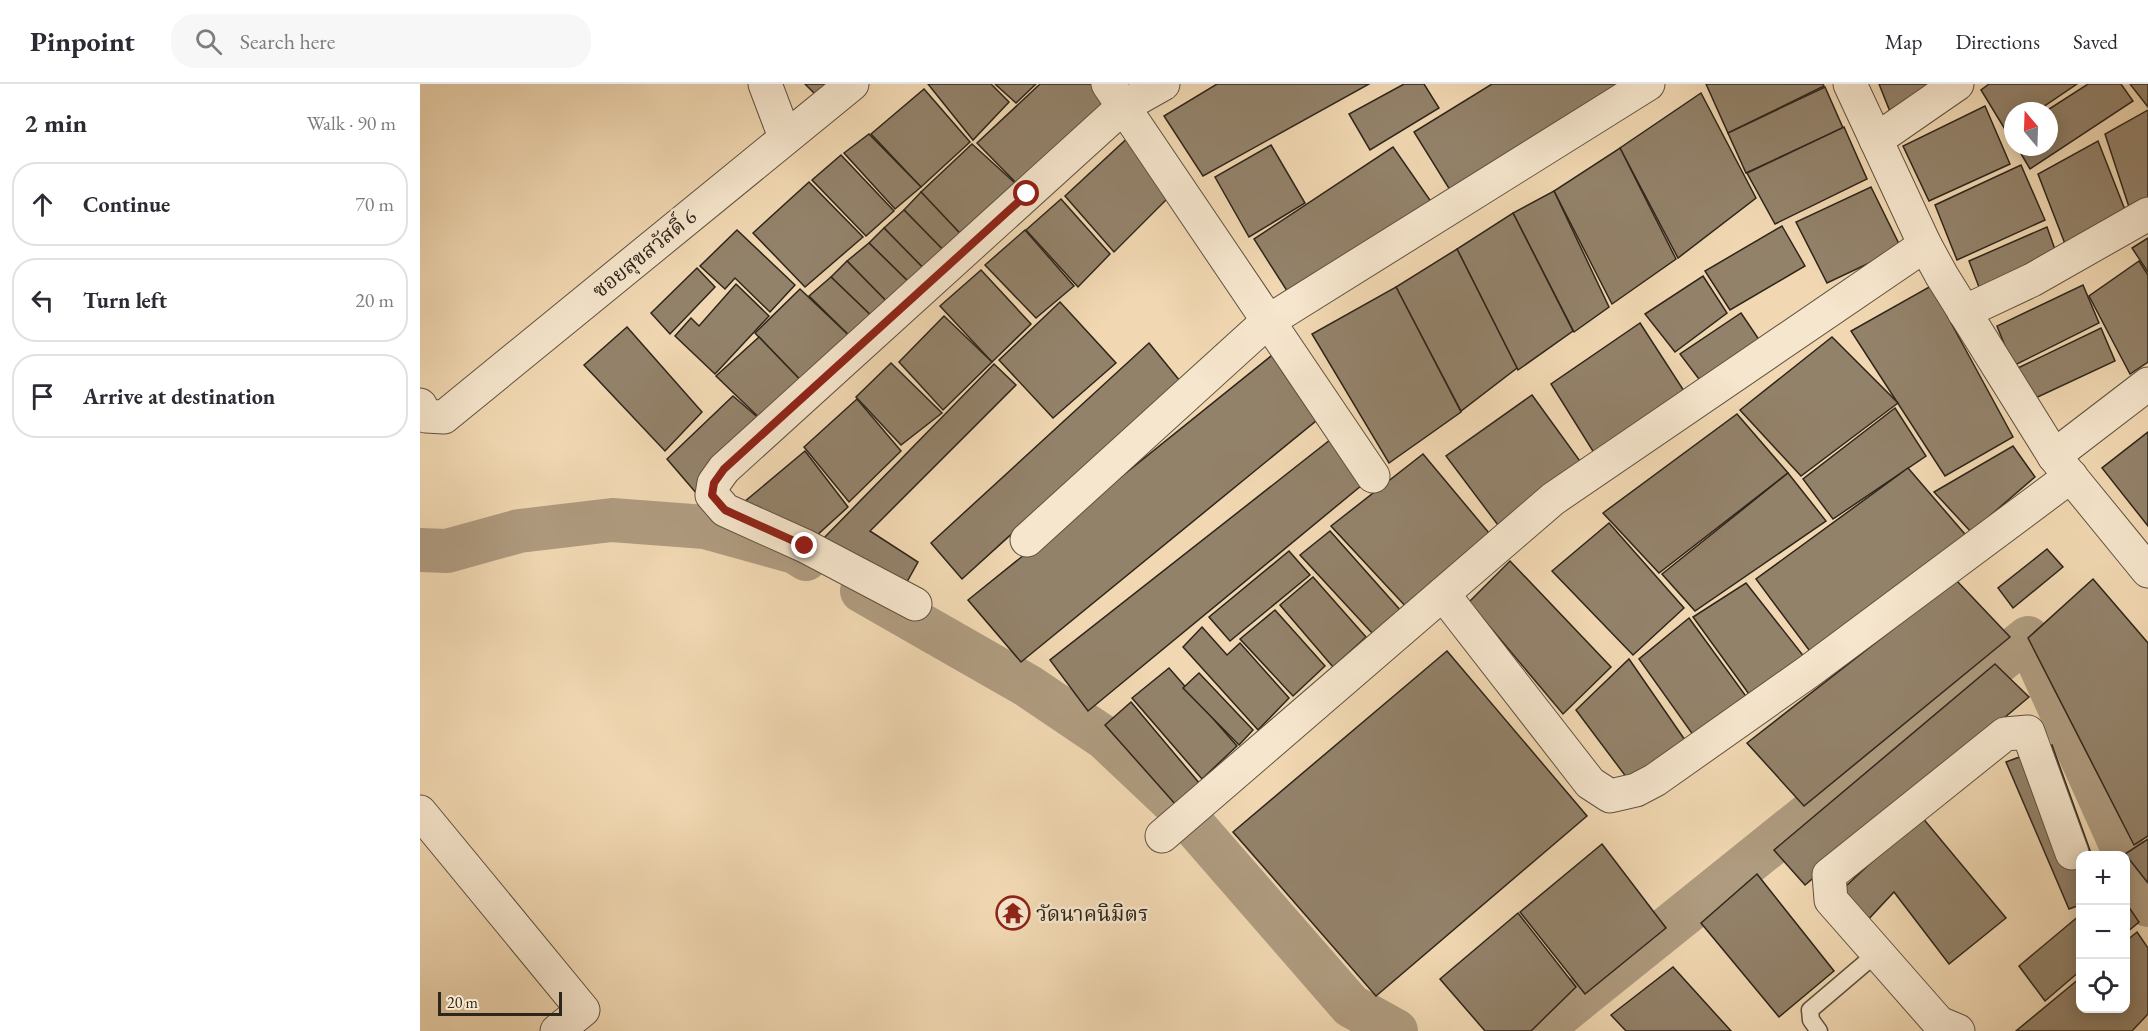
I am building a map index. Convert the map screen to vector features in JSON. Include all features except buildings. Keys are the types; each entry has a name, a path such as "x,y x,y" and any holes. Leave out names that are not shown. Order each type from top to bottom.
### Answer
{"street":[{"path":"765,84 785,137"},
{"name":"ซอยสุขสวัสดิ์ 6","path":"428,412 444,417 852,84"},
{"path":"915,604 805,546 725,510 712,495 714,483 724,469 1116,95 1163,84"},
{"path":"1027,540 1267,322 1648,84"},
{"path":"1850,84 1925,245 1964,312 2062,466 2148,571"},
{"path":"1876,140 1957,84"},
{"path":"1116,95 1373,476"},
{"path":"1964,312 2032,280 2148,214"},
{"path":"1166,833 1553,499 1925,245"},
{"path":"1443,594 1590,783 1610,796 1636,790 1655,780 1808,672 2062,466 2148,384"},
{"path":"1958,1031 1939,1023 1831,900 1828,875 2005,734 2028,732 2072,853"},
{"path":"420,812 584,1010 557,1031"}],"lane":[{"path":"1820,1031 1811,1020 1810,1010 1877,953"}],"waterway":[{"path":"420,550 447,551 519,531 612,520 705,527 795,552 806,559"},
{"path":"862,591 1028,686 1105,738 1176,805 1351,1006 1396,1031"},
{"path":"1533,1031 1543,1028 2028,638 2148,905"}],"place":[{"name":"วัดนาคนิมิตร","path":"1013,913"}],"route":[{"path":"805,546 725,510 712,495 714,483 724,469 1027,194"}]}
